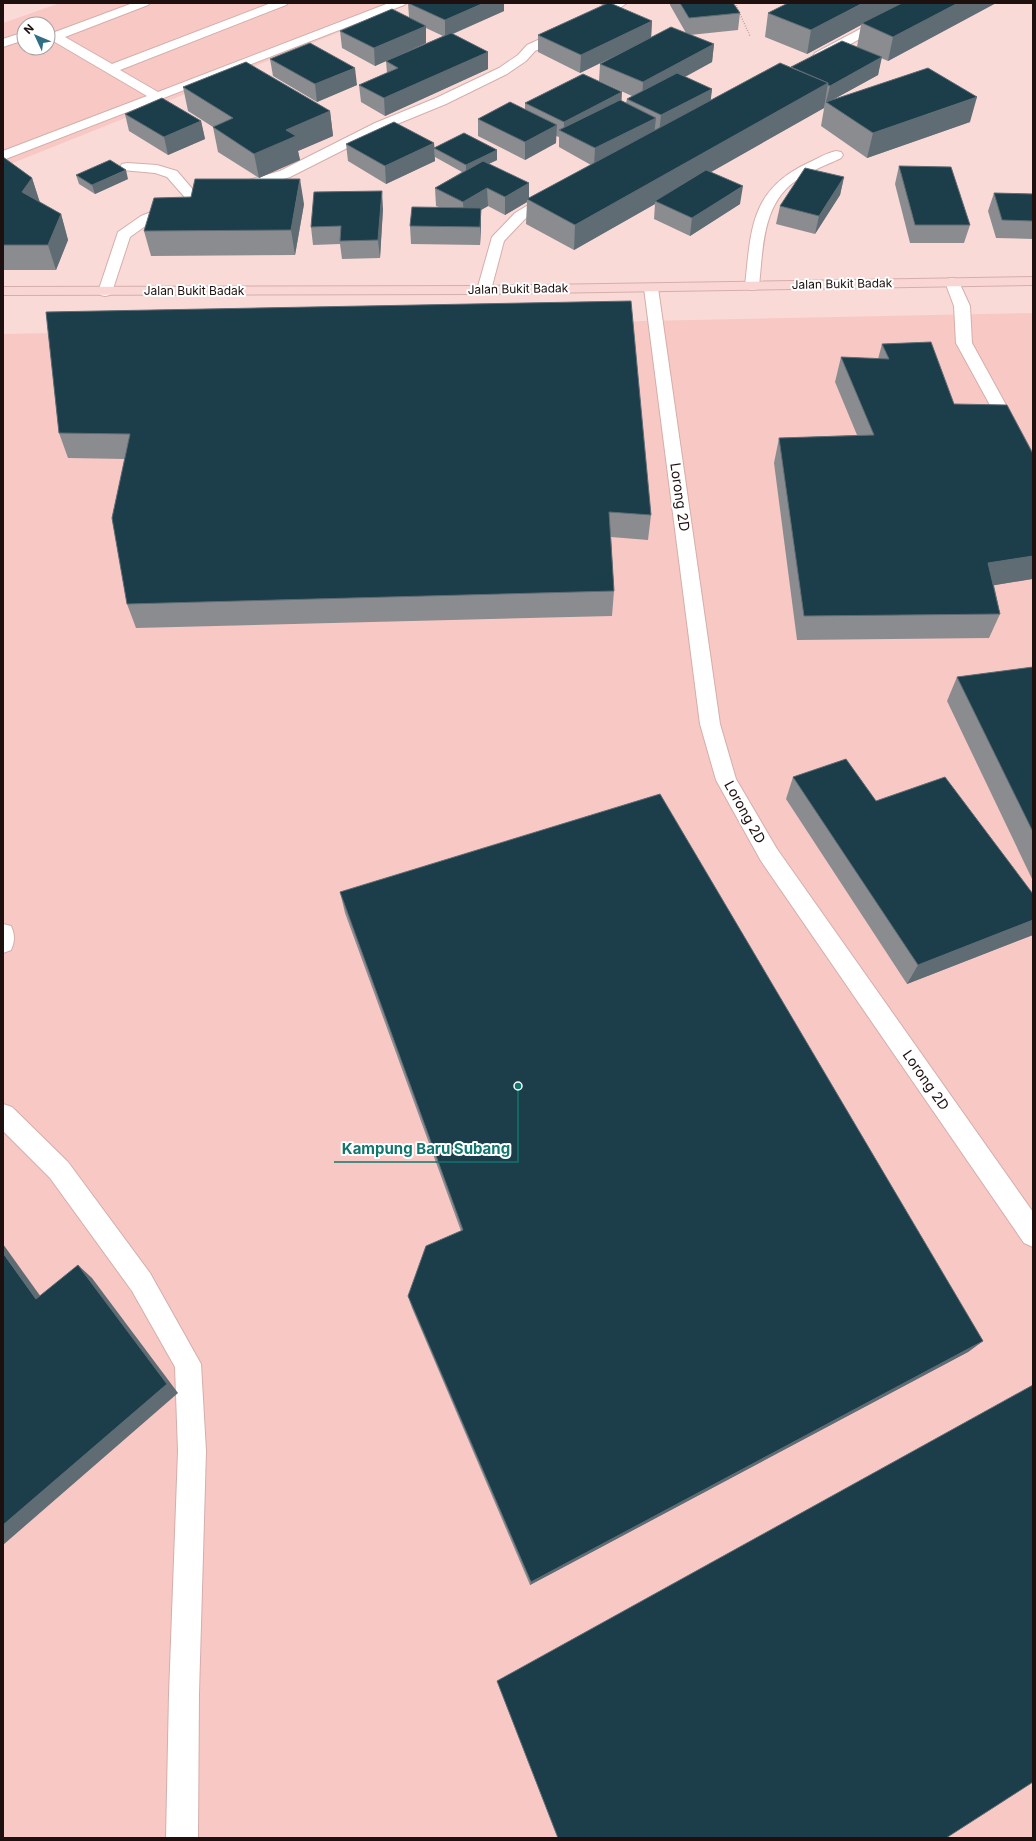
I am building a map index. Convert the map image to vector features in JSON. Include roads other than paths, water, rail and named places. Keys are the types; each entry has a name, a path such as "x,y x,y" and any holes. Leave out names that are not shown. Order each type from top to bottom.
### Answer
{"main road":[{"name":"Jalan Bukit Badak","path":"3,291 105,292 484,290 1033,281"}],"street":[{"path":"56,34 144,3"},
{"path":"111,69 282,3"},
{"path":"3,156 400,3"},
{"path":"224,191 285,174 380,126 441,101 503,71 522,58 531,48 607,12 621,3"},
{"path":"808,62 918,3"},
{"path":"56,37 157,97"},
{"path":"3,43 16,39"},
{"path":"752,286 761,216 769,198 789,179 836,155"},
{"path":"127,167 157,169 172,174 194,199"},
{"path":"484,290 498,240 520,216 561,191"},
{"path":"105,292 123,235 146,219 194,199 209,195"},
{"path":"952,282 962,306 964,343 1033,469"},
{"name":"Lorong 2D","path":"651,288 710,724 726,780 769,856 1033,1234"},
{"path":"3,933 3,942"},
{"path":"3,1115 59,1170 142,1282 188,1364 192,1451 184,1694 182,1838"}],"place":[{"name":"Kampung Baru Subang","path":"518,1086"}]}
